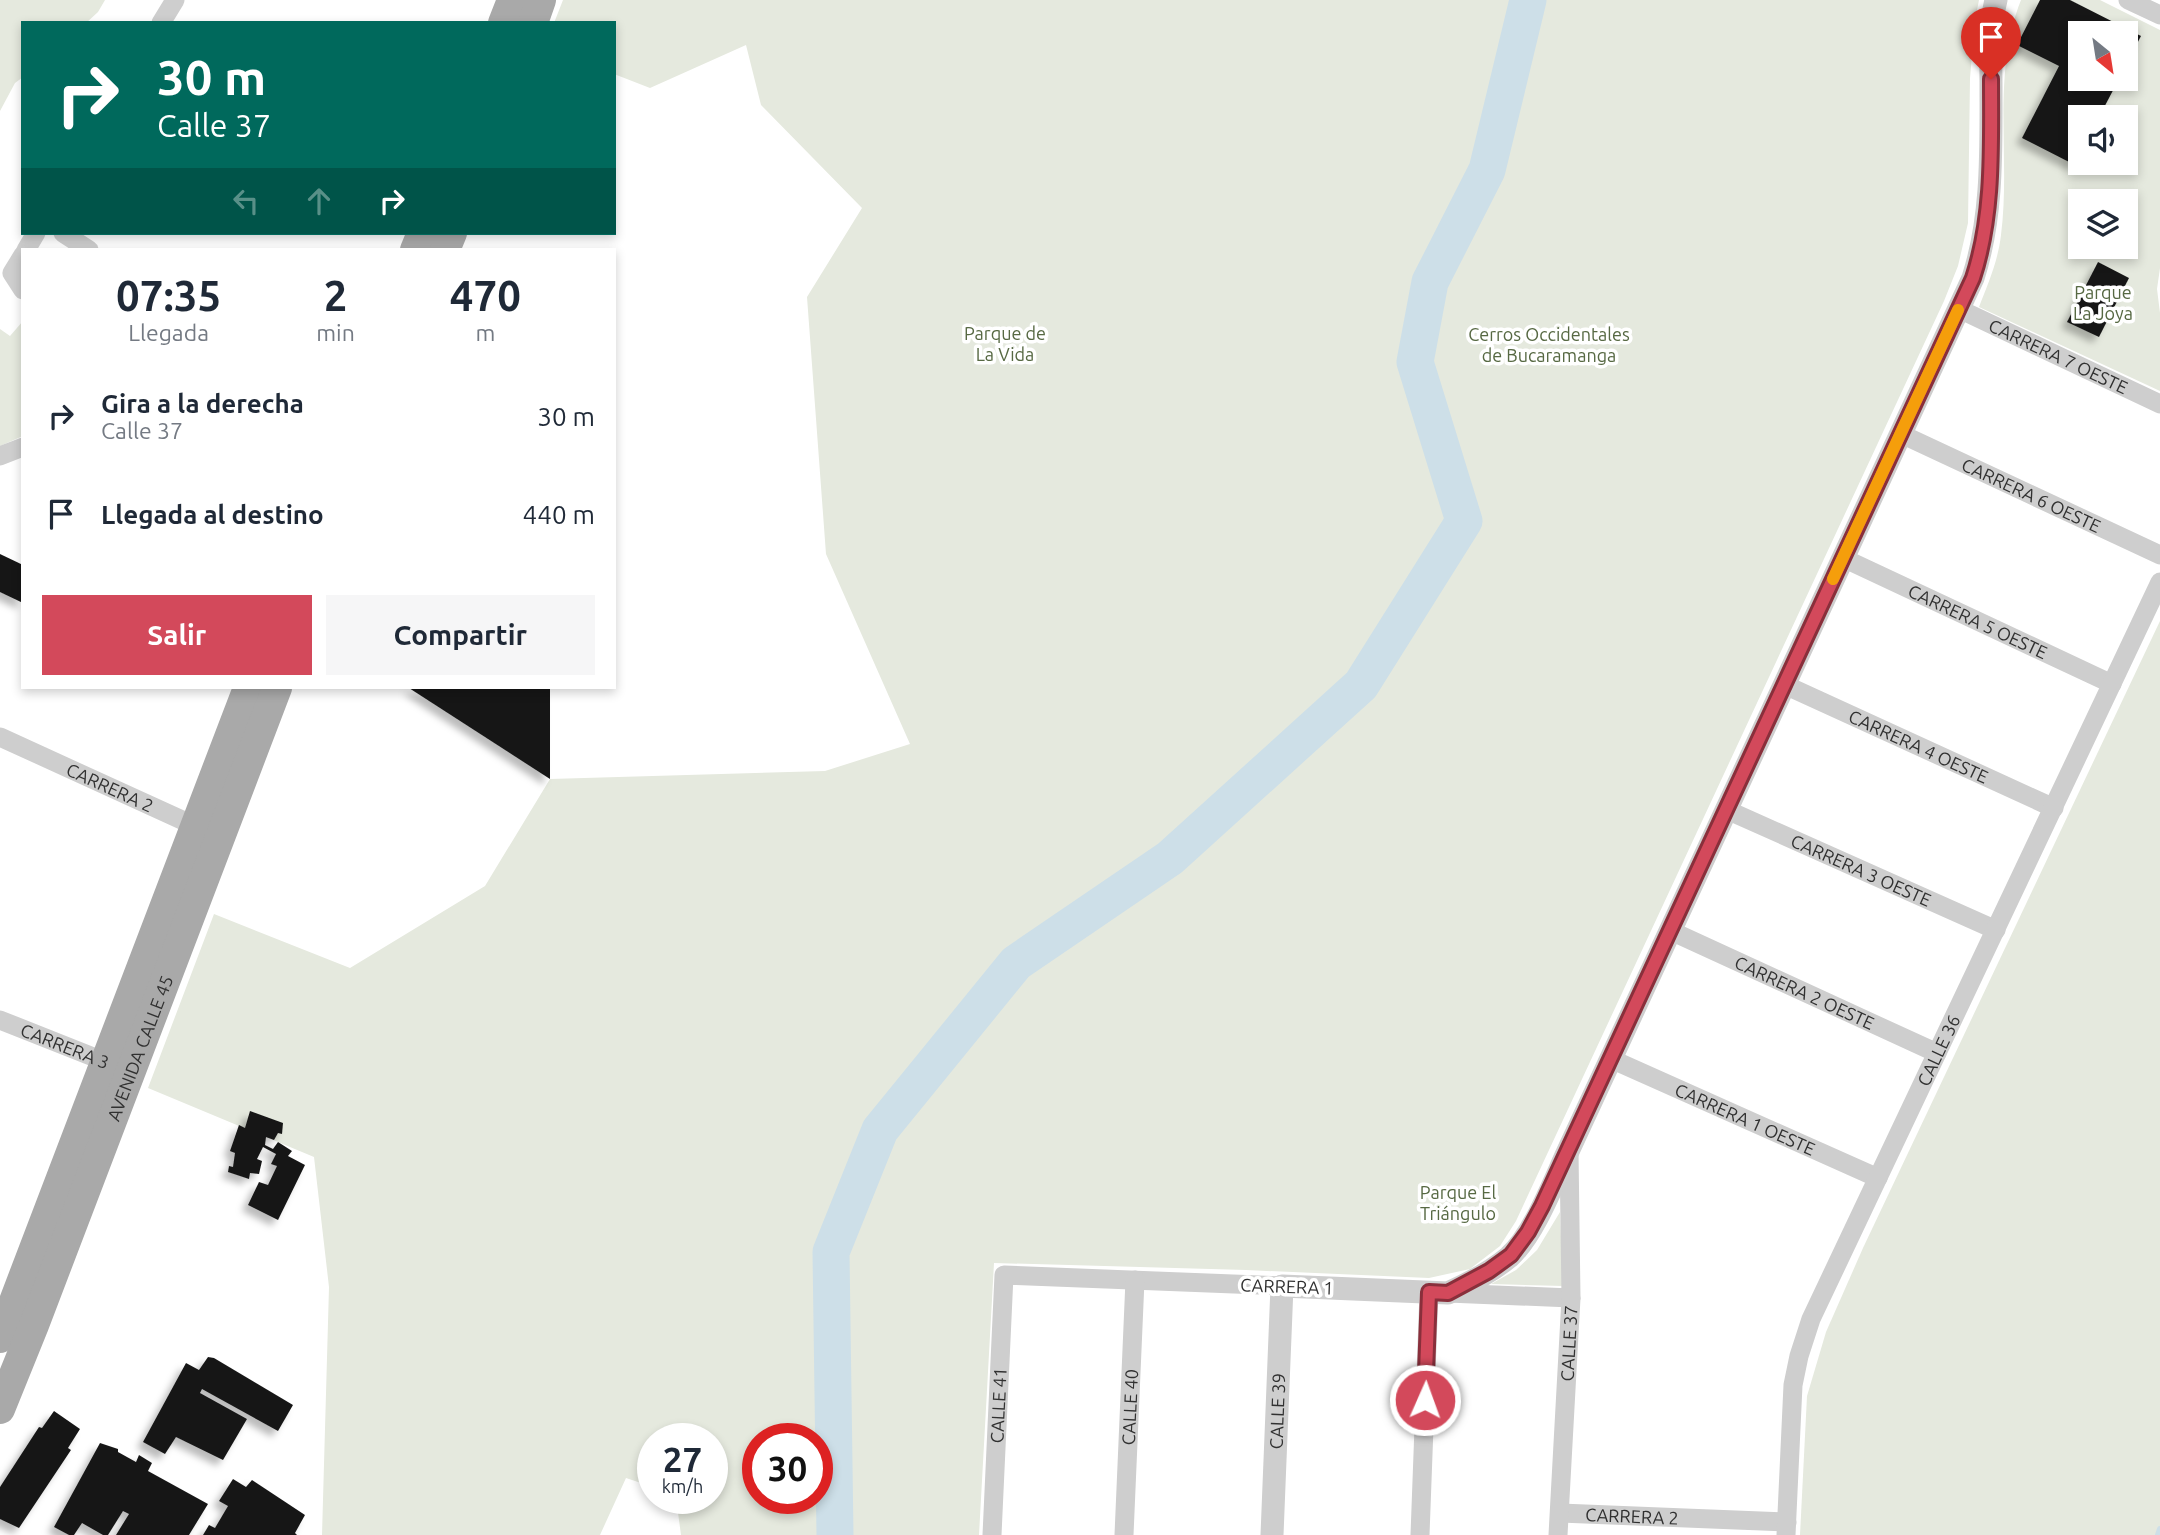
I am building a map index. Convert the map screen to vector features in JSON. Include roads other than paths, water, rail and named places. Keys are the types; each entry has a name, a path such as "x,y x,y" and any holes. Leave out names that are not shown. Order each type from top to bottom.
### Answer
{"main road":[{"path":"504,21 512,0"},
{"path":"534,21 541,0"},
{"name":"AVENIDA CALLE 45","path":"3,1391 118,1066 207,832 248,689"},
{"name":"AVENIDA CALLE 45","path":"207,832 277,689"},
{"name":"AVENIDA CALLE 45","path":"0,1338 118,1066"}],"street":[{"path":"162,21 175,0"},
{"name":"CALLE 37","path":"1439,1292 1480,1277 1511,1255 1528,1232 1671,931 1959,309 1977,266 1987,224 1991,139 1991,42 1996,0"},
{"path":"2128,0 2160,15"},
{"path":"66,235 86,248"},
{"path":"21,258 12,272 21,287"},
{"name":"CARRERA 7 OESTE","path":"1959,309 2160,404"},
{"name":"CARRERA 6 OESTE","path":"1900,434 2160,555"},
{"path":"0,456 21,448"},
{"name":"CARRERA 5 OESTE","path":"1843,558 2112,684"},
{"name":"CALLE 36","path":"1786,1528 1793,1385 1811,1318 2160,582"},
{"name":"CARRERA 4 OESTE","path":"1785,685 2054,808"},
{"name":"CARRERA 2","path":"0,737 207,832"},
{"name":"CARRERA 3 OESTE","path":"1727,810 1996,930"},
{"name":"CARRERA 2 OESTE","path":"1671,931 1937,1053"},
{"name":"CARRERA 3","path":"0,1020 118,1066"},
{"name":"CARRERA 1 OESTE","path":"1611,1059 1878,1178"},
{"name":"CALLE 37","path":"1559,1535 1570,1298 1569,1149"},
{"name":"CARRERA 1","path":"1004,1275 1570,1298"},
{"name":"CALLE 41","path":"992,1535 1004,1275"},
{"name":"CALLE 40","path":"1125,1535 1135,1280"},
{"name":"CALLE 39","path":"1272,1535 1282,1286"},
{"path":"1420,1535 1439,1292"},
{"name":"CARRERA 2","path":"1560,1513 1786,1528"}],"waterway":[{"path":"835,1535 831,1252 880,1130 1016,963 1170,858 1361,685 1464,521 1415,362 1430,282 1487,170 1528,0"},
{"path":"2158,1535 2160,1529"}],"park label":[{"name":"Parque La Joya","path":"2103,302"},
{"name":"Parque de La Vida","path":"1005,343"},
{"name":"Cerros Occidentales de Bucaramanga","path":"1549,344"},
{"name":"Parque El Triángulo","path":"1458,1202"}]}
